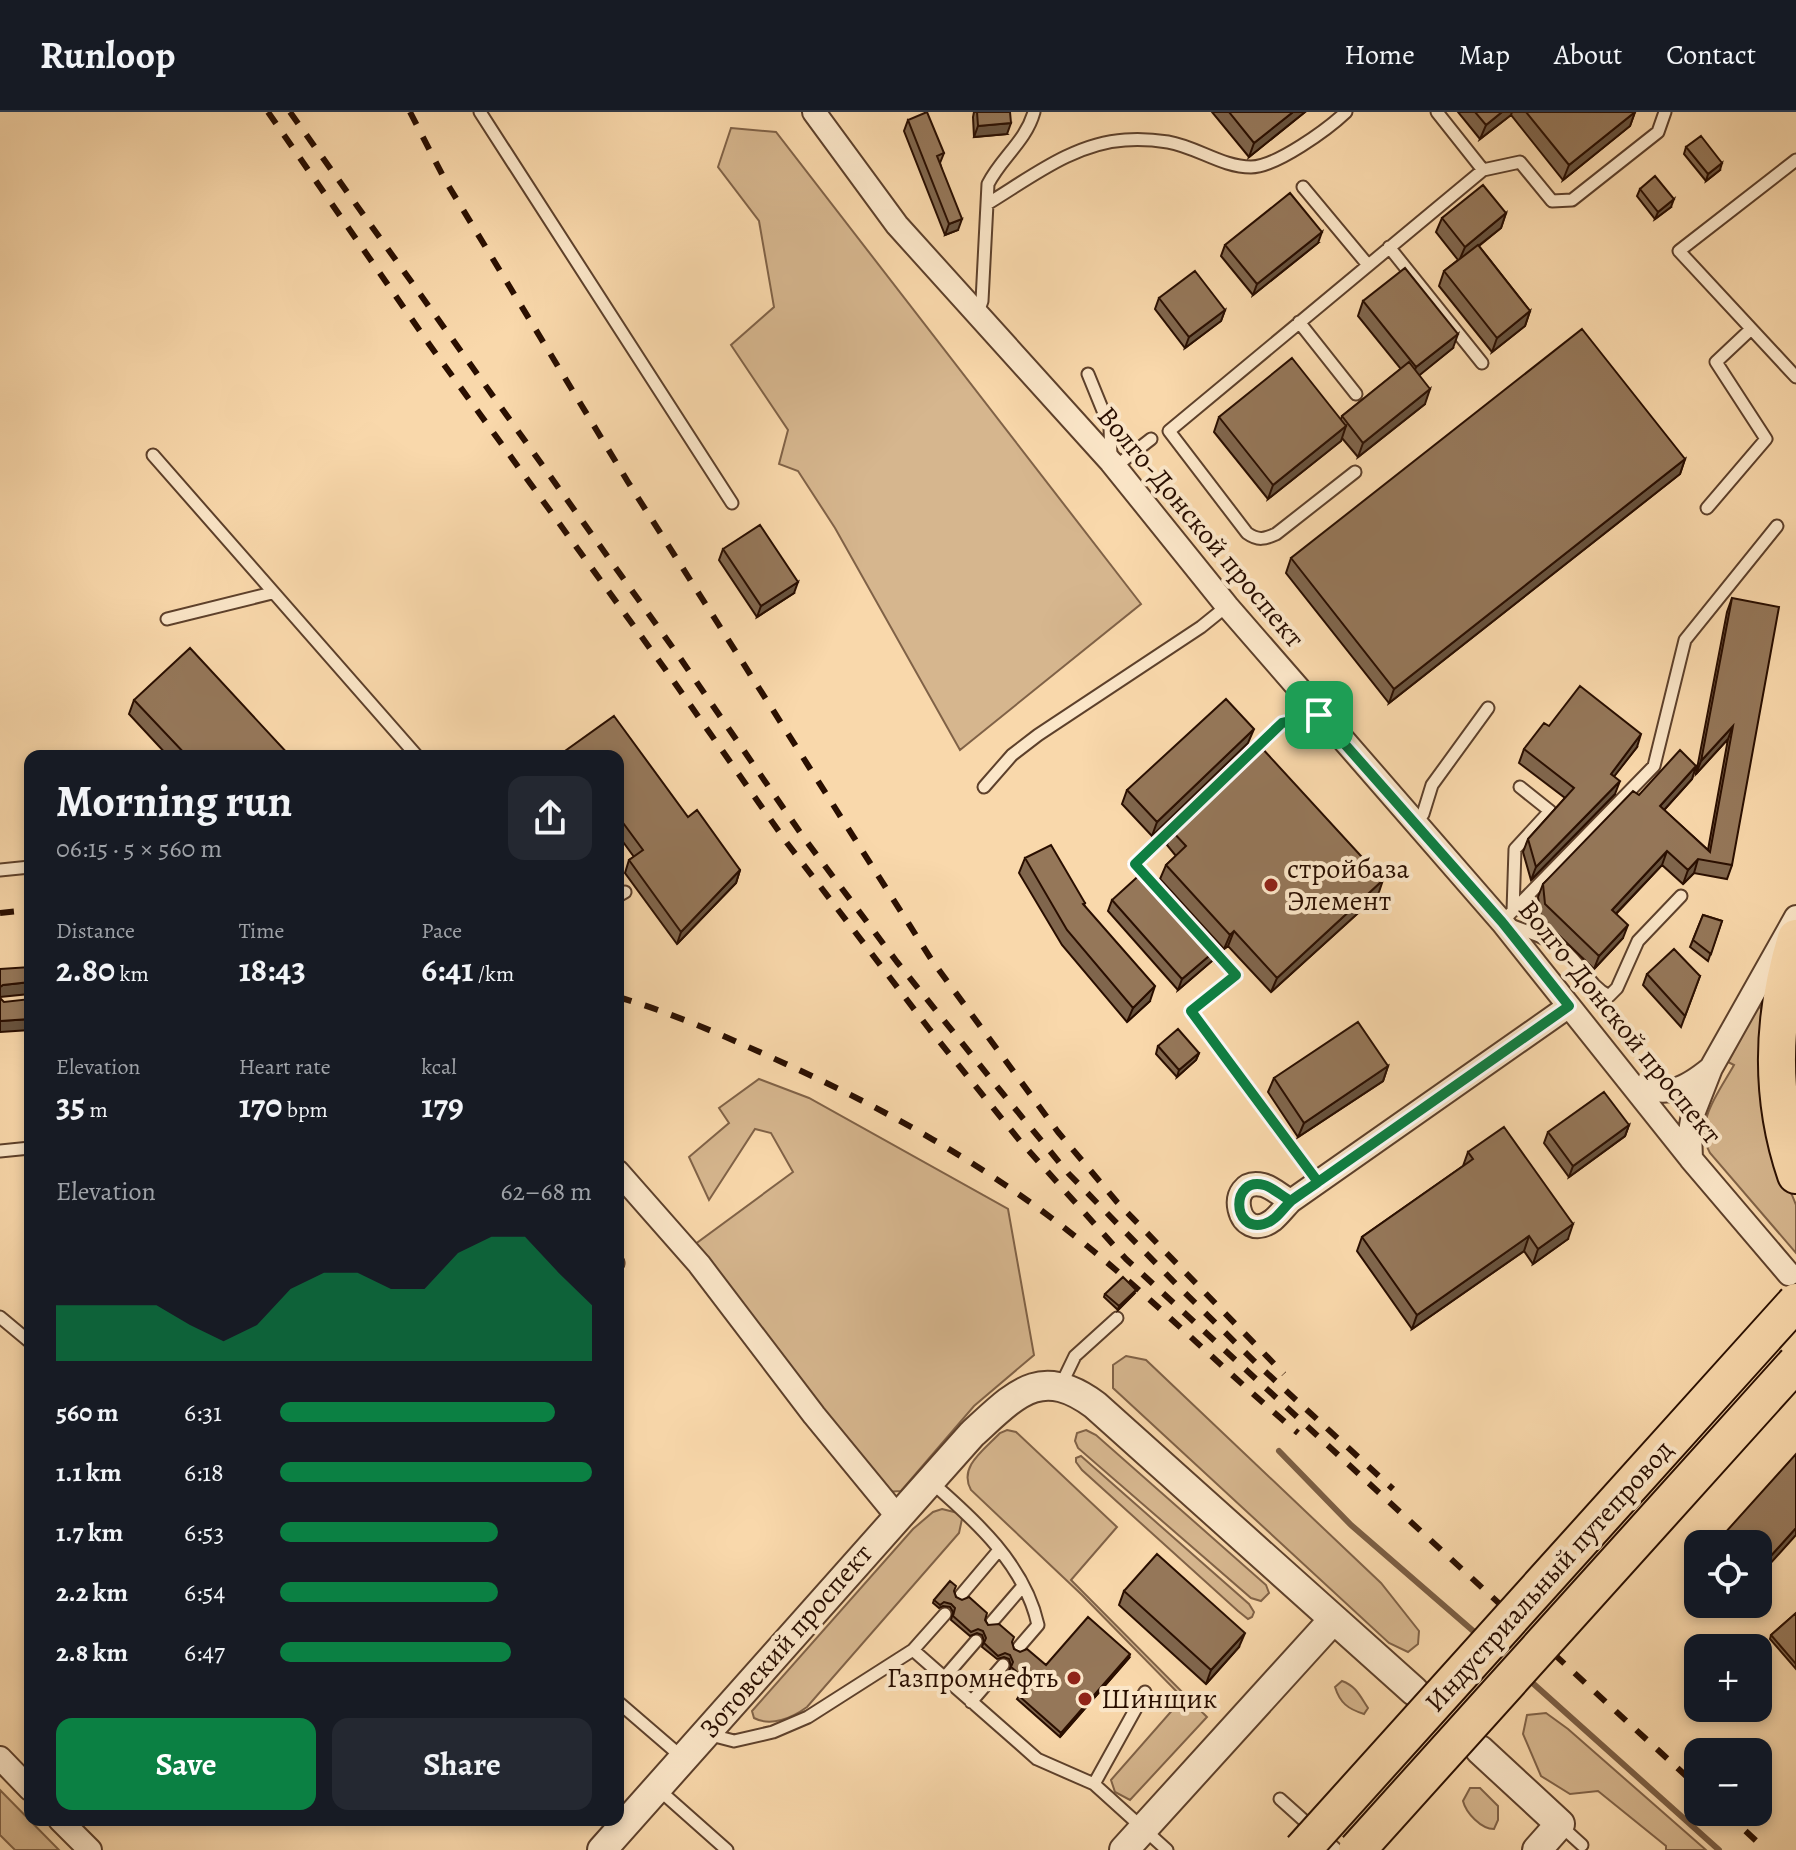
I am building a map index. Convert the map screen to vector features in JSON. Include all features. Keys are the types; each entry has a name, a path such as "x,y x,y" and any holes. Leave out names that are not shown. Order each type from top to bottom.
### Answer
{"main road":[{"path":"1796,938 1782,993 1776,1059 1779,1109 1787,1150 1796,1175"},
{"name":"Индустриальный путепровод","path":"1302,1850 1793,1288"},
{"name":"Индустриальный путепровод","path":"1357,1850 1796,1363"}],"street":[{"name":"Волго-Донской проспект","path":"815,112 897,225 1113,464 1319,715 1415,823 1507,916 1569,1006 1793,1288"},
{"path":"1691,1159 1693,1114 1711,1068 1796,917"},
{"path":"1291,1201 1569,1006"},
{"path":"1634,1086 1654,1092 1672,1092 1691,1084 1711,1068"},
{"path":"624,1179 699,1264 814,1415 897,1516"},
{"name":"Зотовский проспект","path":"624,1825 972,1434 1023,1391 1044,1384 1061,1385"},
{"path":"1061,1385 1078,1392 1095,1405 1414,1691"},
{"path":"1124,1850 1333,1620"},
{"path":"1480,1750 1560,1824 1537,1850"},
{"path":"0,1758 24,1783"},
{"path":"66,1826 90,1850"},
{"name":"Зотовский проспект","path":"602,1850 623,1826"}],"lane":[{"path":"480,112 732,503"},
{"path":"978,312 982,301 988,184 997,167 1023,138 1034,112"},
{"path":"987,204 1080,149 1124,140 1169,142 1231,164 1254,167 1277,158 1331,126 1346,112"},
{"path":"1437,112 1483,170"},
{"path":"1355,472 1276,534 1266,539 1255,539 1247,533 1169,431 1483,170 1520,162 1552,201 1572,200 1658,132 1665,112"},
{"path":"1796,160 1679,251 1796,377"},
{"path":"1303,187 1368,265"},
{"path":"1389,247 1482,363"},
{"path":"1299,322 1356,394"},
{"path":"1707,508 1766,439 1716,362 1750,330"},
{"path":"1088,374 1110,428 1113,464 1151,439"},
{"path":"153,455 412,750"},
{"path":"1507,916 1654,766 1685,640 1777,526"},
{"path":"167,619 272,593"},
{"path":"984,787 1012,755 1038,735 1227,606"},
{"path":"1415,823 1423,814 1432,785 1488,708"},
{"path":"1165,898 1135,864 1282,723 1319,715"},
{"path":"1507,916 1515,849 1550,811 1520,787"},
{"path":"0,870 24,868"},
{"path":"1507,916 1566,952 1599,991 1609,996 1617,988 1638,941 1681,896"},
{"path":"1195,931 1236,975 1191,1011 1318,1182"},
{"path":"0,1151 24,1149"},
{"path":"0,1317 24,1337"},
{"path":"1061,1385 1075,1356 1117,1318"},
{"path":"930,1481 978,1525 999,1550 1033,1603 1038,1625 1019,1647"},
{"path":"961,1595 999,1550"},
{"path":"992,1622 1023,1586"},
{"path":"705,1734 734,1741 773,1732 808,1717 913,1650 945,1614"},
{"path":"944,1678 976,1641"},
{"path":"913,1650 1037,1759 1094,1784 1167,1850"},
{"path":"971,1702 1003,1665"},
{"path":"1094,1784 1145,1692"},
{"path":"624,1707 683,1758"},
{"path":"657,1788 727,1850"},
{"path":"1280,1799 1337,1850"},
{"path":"1560,1824 1582,1845"}],"shaded area":[{"path":"731,128 776,132 1141,604 960,750 835,528 798,471 779,464 788,430 731,345 774,307 759,221 718,167"},
{"path":"1761,1007 1775,1153 1796,1205 1796,1253 1710,1153 1704,1130 1715,1097 1734,1065 1728,1062 1757,1008"},
{"path":"759,1079 809,1098 1008,1209 1034,1355 974,1406 901,1491 885,1492 694,1245 793,1172 771,1133 755,1129 709,1200 689,1157 729,1123 719,1108"},
{"path":"1126,1356 1146,1360 1381,1583 1419,1631 1418,1644 1408,1652 1389,1643 1113,1388 1113,1365"},
{"path":"1007,1430 1016,1432 1117,1527 1071,1580 1207,1717 1130,1800 1115,1792 1111,1780 1183,1698 1082,1595 971,1490 968,1482 970,1466 1000,1433"},
{"path":"1086,1430 1096,1435 1266,1585 1269,1593 1261,1601 1251,1598 1078,1448 1075,1441 1077,1433"},
{"path":"1081,1456 1249,1604 1254,1612 1252,1617 1248,1619 1238,1611 1082,1470 1076,1462 1076,1458"},
{"path":"942,1509 958,1513 962,1519 959,1533 807,1707 781,1720 767,1722 754,1718 752,1711 913,1529 933,1512"},
{"path":"1342,1681 1351,1686 1368,1708 1364,1714 1349,1707 1339,1697 1335,1687"},
{"path":"1546,1713 1706,1850 1666,1850 1666,1846 1598,1791 1570,1794 1541,1776 1523,1734 1527,1715"},
{"path":"1470,1788 1480,1788 1498,1806 1494,1829 1479,1823 1467,1810 1463,1801"},
{"path":"0,1790 24,1814 24,1826 35,1826 59,1850 15,1850 0,1835"}],"building":[{"path":"927,112 944,153 937,156 962,219 949,224 908,120"},
{"path":"977,112 1010,112 1011,123 978,126"},
{"path":"1229,112 1293,112 1254,143"},
{"path":"1475,112 1502,112 1486,125"},
{"path":"1526,112 1635,112 1569,165"},
{"path":"1701,136 1722,163 1708,174 1686,147"},
{"path":"1655,176 1674,199 1658,212 1640,189"},
{"path":"1483,185 1506,213 1465,247 1442,218"},
{"path":"1290,193 1322,232 1257,284 1225,245"},
{"path":"1478,245 1530,311 1497,338 1444,271"},
{"path":"1405,268 1458,334 1416,367 1363,301"},
{"path":"1195,271 1225,310 1189,337 1159,298"},
{"path":"1582,329 1685,459 1394,689 1291,558"},
{"path":"1292,358 1346,426 1273,485 1219,417"},
{"path":"1409,362 1430,389 1363,443 1342,416"},
{"path":"760,525 798,582 761,606 723,549"},
{"path":"1732,598 1779,607 1732,865 1698,859 1688,870 1667,851 1612,910 1628,925 1599,956 1545,904 1543,884 1633,791 1639,795 1680,750 1696,766 1660,806 1710,852 1733,726 1701,761"},
{"path":"190,648 284,750 181,750 134,700"},
{"path":"1580,686 1641,734 1611,774 1620,781 1536,867 1528,839 1574,788 1524,749 1544,723 1549,726"},
{"path":"1226,699 1254,729 1157,822 1127,790"},
{"path":"614,716 688,817 697,810 740,870 681,932 629,860 643,850 624,824 624,750 566,750"},
{"name":"стройбаза Элемент","path":"1260,746 1383,880 1277,978 1234,931 1230,935 1166,865 1186,846 1172,831"},
{"path":"1051,845 1083,904 1155,986 1133,1008 1067,930 1025,858"},
{"path":"1144,871 1216,950 1182,979 1112,900"},
{"path":"1703,915 1722,921 1711,954 1693,940"},
{"path":"1674,949 1700,976 1685,1016 1647,974"},
{"path":"24,967 24,983 0,987 0,969"},
{"path":"0,998 4,1002 24,1000 24,1019 0,1021"},
{"path":"1358,1022 1388,1066 1304,1123 1274,1078"},
{"path":"1178,1029 1199,1053 1179,1070 1158,1046"},
{"path":"1604,1092 1629,1125 1573,1166 1548,1132"},
{"path":"1504,1127 1573,1224 1538,1249 1529,1236 1417,1315 1362,1237 1473,1159 1468,1152"},
{"path":"1123,1277 1136,1290 1119,1306 1105,1294"},
{"path":"1796,1454 1796,1528 1772,1555 1772,1530 1728,1530"},
{"path":"1157,1554 1245,1633 1211,1670 1124,1591"},
{"name":"Газпромнефть","path":"950,1581 956,1586 956,1597 962,1600 969,1597 987,1613 985,1620 988,1625 999,1624 1014,1637 1014,1649 1020,1652 1027,1649 1046,1665 1088,1617 1130,1654 1061,1733 1019,1696 1030,1683 1011,1667 1013,1662 1010,1655 1005,1653 998,1656 984,1643 986,1638 983,1631 978,1629 971,1632 953,1616 955,1608 951,1604 944,1602 940,1605 934,1600"},
{"path":"1796,1613 1796,1664 1772,1636"}],"waterway":[{"path":"1279,1451 1351,1525 1479,1636"},
{"path":"1527,1678 1719,1850"}],"railway":[{"path":"268,112 429,344 787,843 930,1030 1020,1141 1126,1259 1684,1774"},
{"path":"290,112 678,655 804,838 897,962 1068,1173 1257,1364 1393,1489"},
{"path":"410,112 445,180 628,482 933,962 1058,1132 1117,1202 1284,1374"},
{"path":"0,913 24,911"},
{"path":"624,999 703,1028 824,1082 972,1163 1042,1211 1105,1260 1298,1433"},
{"path":"1740,1826 1766,1850"}],"place":[{"name":"стройбаза Элемент","path":"1271,885"},
{"name":"Газпромнефть","path":"1074,1678"},
{"name":"Шинщик","path":"1085,1699"}],"route":[{"path":"1319,715 1282,723 1135,864 1236,975 1191,1011 1318,1182 1291,1201 1272,1221 1260,1226 1248,1223 1240,1214 1238,1202 1243,1191 1254,1185 1266,1185 1291,1201 1569,1006 1502,922 1319,715"}]}
